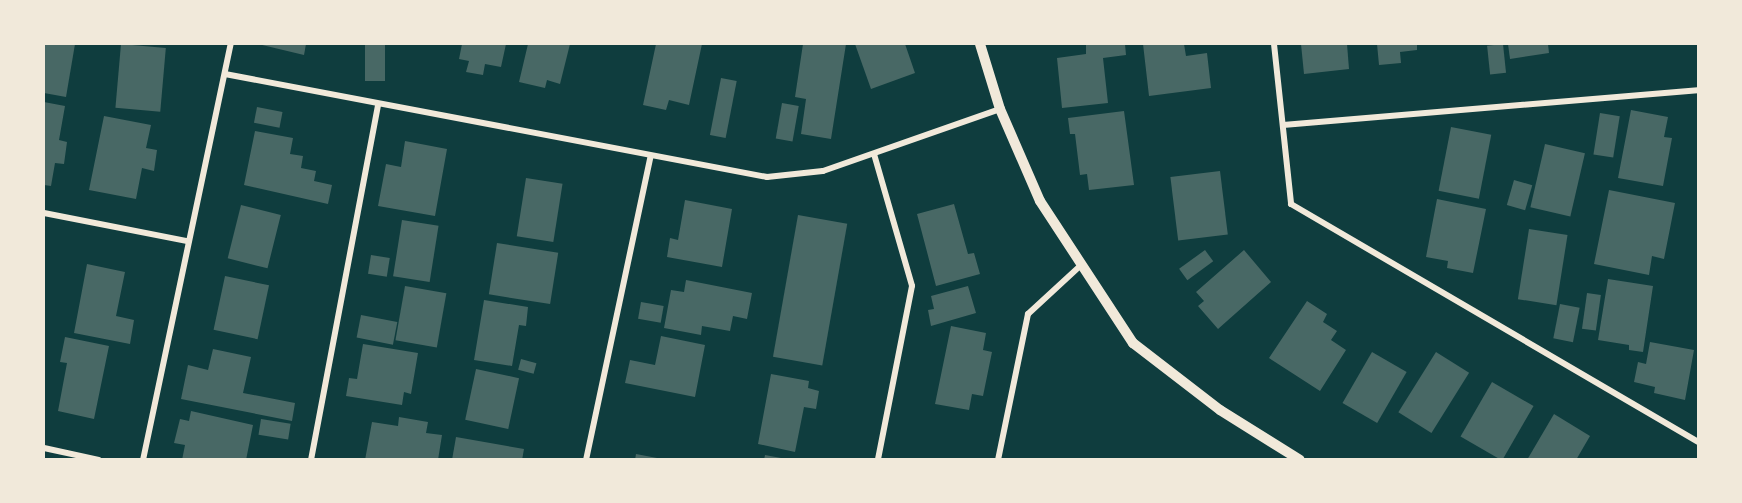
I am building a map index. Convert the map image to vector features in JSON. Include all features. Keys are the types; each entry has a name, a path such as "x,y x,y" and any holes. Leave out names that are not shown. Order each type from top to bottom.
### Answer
{"street":[{"path":"143,459 187,241 231,44"},
{"path":"980,44 1000,109 1040,201 1080,266 1133,343 1220,410 1295,458"},
{"path":"1274,44 1291,204 1698,442"},
{"path":"225,74 650,158 767,177 823,171 1000,109"},
{"path":"1283,125 1698,90"},
{"path":"311,459 378,104"},
{"path":"874,154 912,286 878,459"},
{"path":"586,459 650,158"},
{"path":"44,213 187,241"},
{"path":"998,459 1028,314 1080,266"},
{"path":"44,448 99,459"}],"building":[{"path":"44,44 75,44 66,97 44,93"},
{"path":"121,44 166,48 160,112 115,108"},
{"path":"258,44 306,44 304,55"},
{"path":"365,44 385,44 385,81 365,81"},
{"path":"462,44 506,44 501,67 485,64 483,75 466,72 469,61 459,59"},
{"path":"528,44 570,44 560,84 547,80 545,88 519,82"},
{"path":"656,44 702,44 689,105 669,100 666,110 643,105"},
{"path":"803,44 846,44 831,139 801,134 806,99 795,97"},
{"path":"855,44 905,44 915,73 871,89"},
{"path":"1086,44 1125,44 1126,55 1103,58 1108,103 1062,108 1057,58 1086,54"},
{"path":"1143,44 1184,44 1186,56 1207,53 1211,88 1149,96"},
{"path":"1301,44 1347,44 1349,69 1304,74"},
{"path":"1377,44 1417,44 1417,50 1400,52 1401,63 1379,65"},
{"path":"1503,44 1506,73 1490,75 1487,46"},
{"path":"1508,44 1548,44 1549,53 1510,59"},
{"path":"721,78 737,81 726,138 710,135"},
{"path":"44,102 65,106 59,140 67,142 64,164 55,163 51,186 44,185"},
{"path":"782,103 799,106 792,141 776,138"},
{"path":"257,107 283,112 279,128 254,123"},
{"path":"1631,110 1668,117 1664,137 1672,138 1663,186 1618,178"},
{"path":"1124,111 1134,185 1089,190 1087,174 1080,175 1075,134 1070,134 1068,118"},
{"path":"1600,113 1620,116 1613,158 1593,154"},
{"path":"104,116 151,125 146,148 157,150 154,171 142,168 136,199 89,190"},
{"path":"1451,127 1491,135 1479,199 1439,191"},
{"path":"255,131 293,138 290,154 303,156 301,168 316,171 314,181 332,185 328,204 244,185"},
{"path":"405,141 447,149 435,216 378,206 386,164 401,167"},
{"path":"1545,144 1585,153 1570,217 1530,207"},
{"path":"1220,171 1228,235 1178,241 1170,177"},
{"path":"526,178 563,184 553,242 517,236"},
{"path":"1514,180 1532,185 1525,210 1507,205"},
{"path":"1609,190 1675,203 1664,259 1652,256 1649,275 1594,264"},
{"path":"1437,199 1486,209 1473,273 1447,268 1448,261 1426,257"},
{"path":"685,200 732,209 722,267 667,257 670,238 678,240"},
{"path":"954,204 968,254 974,253 980,274 936,286 917,214"},
{"path":"241,205 281,215 267,268 228,258"},
{"path":"798,215 847,224 822,365 773,357"},
{"path":"402,220 439,226 430,282 393,276"},
{"path":"1529,229 1568,235 1556,305 1518,299"},
{"path":"497,243 558,253 550,304 489,294"},
{"path":"1205,250 1213,261 1187,280 1179,269"},
{"path":"1244,250 1271,282 1218,329 1198,306 1204,301 1196,292"},
{"path":"371,255 390,258 387,277 368,274"},
{"path":"87,264 125,272 116,316 134,320 130,344 74,333"},
{"path":"225,276 269,285 258,339 214,330"},
{"path":"1608,279 1653,286 1643,352 1629,350 1629,345 1598,340"},
{"path":"686,280 752,293 747,319 733,316 730,331 702,326 701,335 664,328 671,290 684,292"},
{"path":"405,286 446,293 437,347 395,340"},
{"path":"968,286 976,313 931,326 928,310 934,309 931,296"},
{"path":"1587,293 1601,295 1596,331 1582,329"},
{"path":"484,300 528,307 526,326 519,325 512,366 474,360"},
{"path":"1307,301 1327,314 1323,322 1337,331 1331,340 1346,350 1320,391 1269,358"},
{"path":"641,302 664,306 661,323 638,319"},
{"path":"1560,304 1580,308 1573,342 1553,338"},
{"path":"361,315 397,322 393,345 357,338"},
{"path":"951,326 986,333 983,350 992,352 983,396 972,394 969,410 935,404"},
{"path":"661,336 705,345 695,397 625,383 630,360 655,365"},
{"path":"65,337 109,346 94,419 58,411 67,363 60,362"},
{"path":"1650,342 1694,350 1685,400 1654,393 1655,387 1634,382 1638,362 1646,364"},
{"path":"363,344 418,353 411,394 404,392 402,405 346,396 349,378 357,379"},
{"path":"213,349 251,357 243,393 295,403 292,421 181,399 188,365 208,370"},
{"path":"1372,352 1407,372 1377,423 1342,403"},
{"path":"1436,352 1469,373 1431,433 1398,412"},
{"path":"521,359 536,363 534,374 518,370"},
{"path":"476,369 519,378 508,429 465,420"},
{"path":"771,374 809,381 808,388 819,391 816,409 804,407 795,452 758,444"},
{"path":"1492,382 1534,406 1502,460 1460,437"},
{"path":"191,411 253,425 246,460 182,460 185,445 174,443 180,419 189,421"},
{"path":"1554,414 1590,436 1576,460 1527,460"},
{"path":"399,417 428,422 426,433 442,435 438,460 365,460 372,422 398,426"},
{"path":"261,419 291,424 288,439 258,435"},
{"path":"456,437 524,449 522,460 452,460"},
{"path":"636,454 657,458 657,460 635,460"},
{"path":"765,455 781,458 781,460 764,460"}]}
